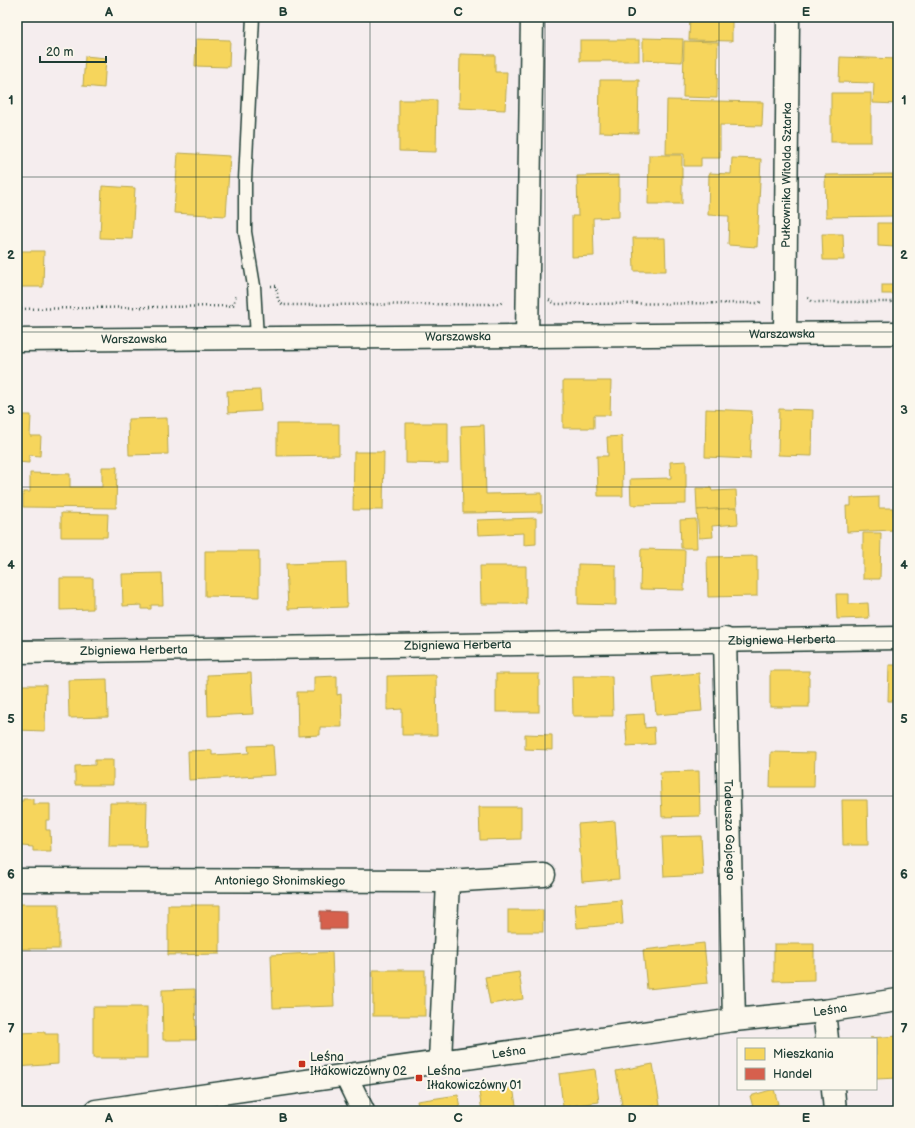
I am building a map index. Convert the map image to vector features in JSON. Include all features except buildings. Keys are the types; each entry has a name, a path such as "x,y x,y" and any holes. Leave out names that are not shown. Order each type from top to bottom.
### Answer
{"street":[{"path":"527,336 532,17"},
{"name":"Pułkownika Witolda Sztarka","path":"785,334 788,17"},
{"name":"Warszawska","path":"17,340 898,333"},
{"name":"Zbigniewa Herberta","path":"17,652 724,639 898,638"},
{"name":"Tadeusza Gajcego","path":"724,639 734,1020"},
{"name":"Antoniego Słonimskiego","path":"17,880 448,881 544,875"},
{"path":"440,1061 448,881"},
{"name":"Leśna","path":"96,1111 734,1020 824,1012 898,1000"},
{"path":"824,1012 827,1038"},
{"path":"346,1076 363,1111"},
{"path":"833,1090 835,1111"}],"lane":[{"path":"253,17 245,180 245,224 254,286 257,338"}],"path":[{"path":"276,286 278,300 283,305 499,304 507,298"},
{"path":"17,309 227,306 233,305 236,291"},
{"path":"807,291 809,300 813,302 898,302"},
{"path":"548,299 555,304 758,303 763,301 764,297"}],"place":[{"name":"Leśna Iłłakowiczówny 02","path":"302,1064"},
{"name":"Leśna Iłłakowiczówny 01","path":"419,1078"}]}
